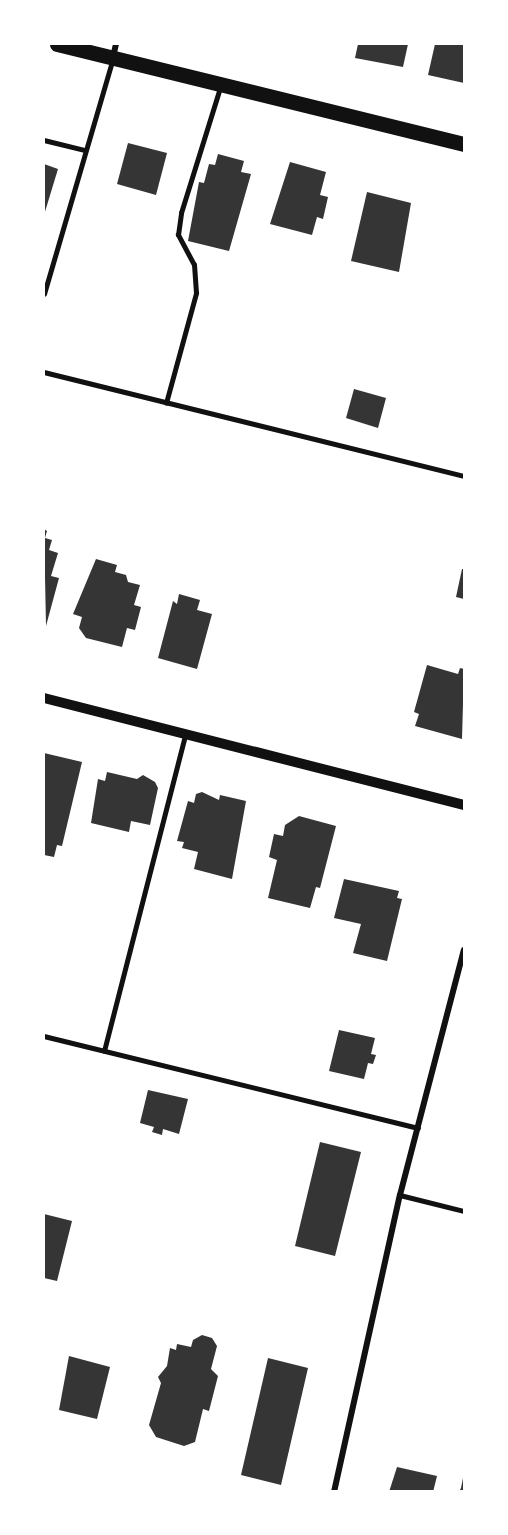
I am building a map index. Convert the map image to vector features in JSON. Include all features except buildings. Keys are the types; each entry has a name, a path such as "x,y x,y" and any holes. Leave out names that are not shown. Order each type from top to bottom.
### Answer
{"main road":[{"path":"57,44 114,51 222,85 465,144"}],"street":[{"path":"44,698 465,805"},
{"path":"334,1491 400,1196 465,950"}],"lane":[{"path":"44,294 114,51"},
{"path":"165,404 196,294 194,265 178,235 181,213 222,85"},
{"path":"44,140 85,150"},
{"path":"44,372 465,477"},
{"path":"104,1052 185,735"},
{"path":"44,1036 418,1128"},
{"path":"400,1196 465,1211"}]}
